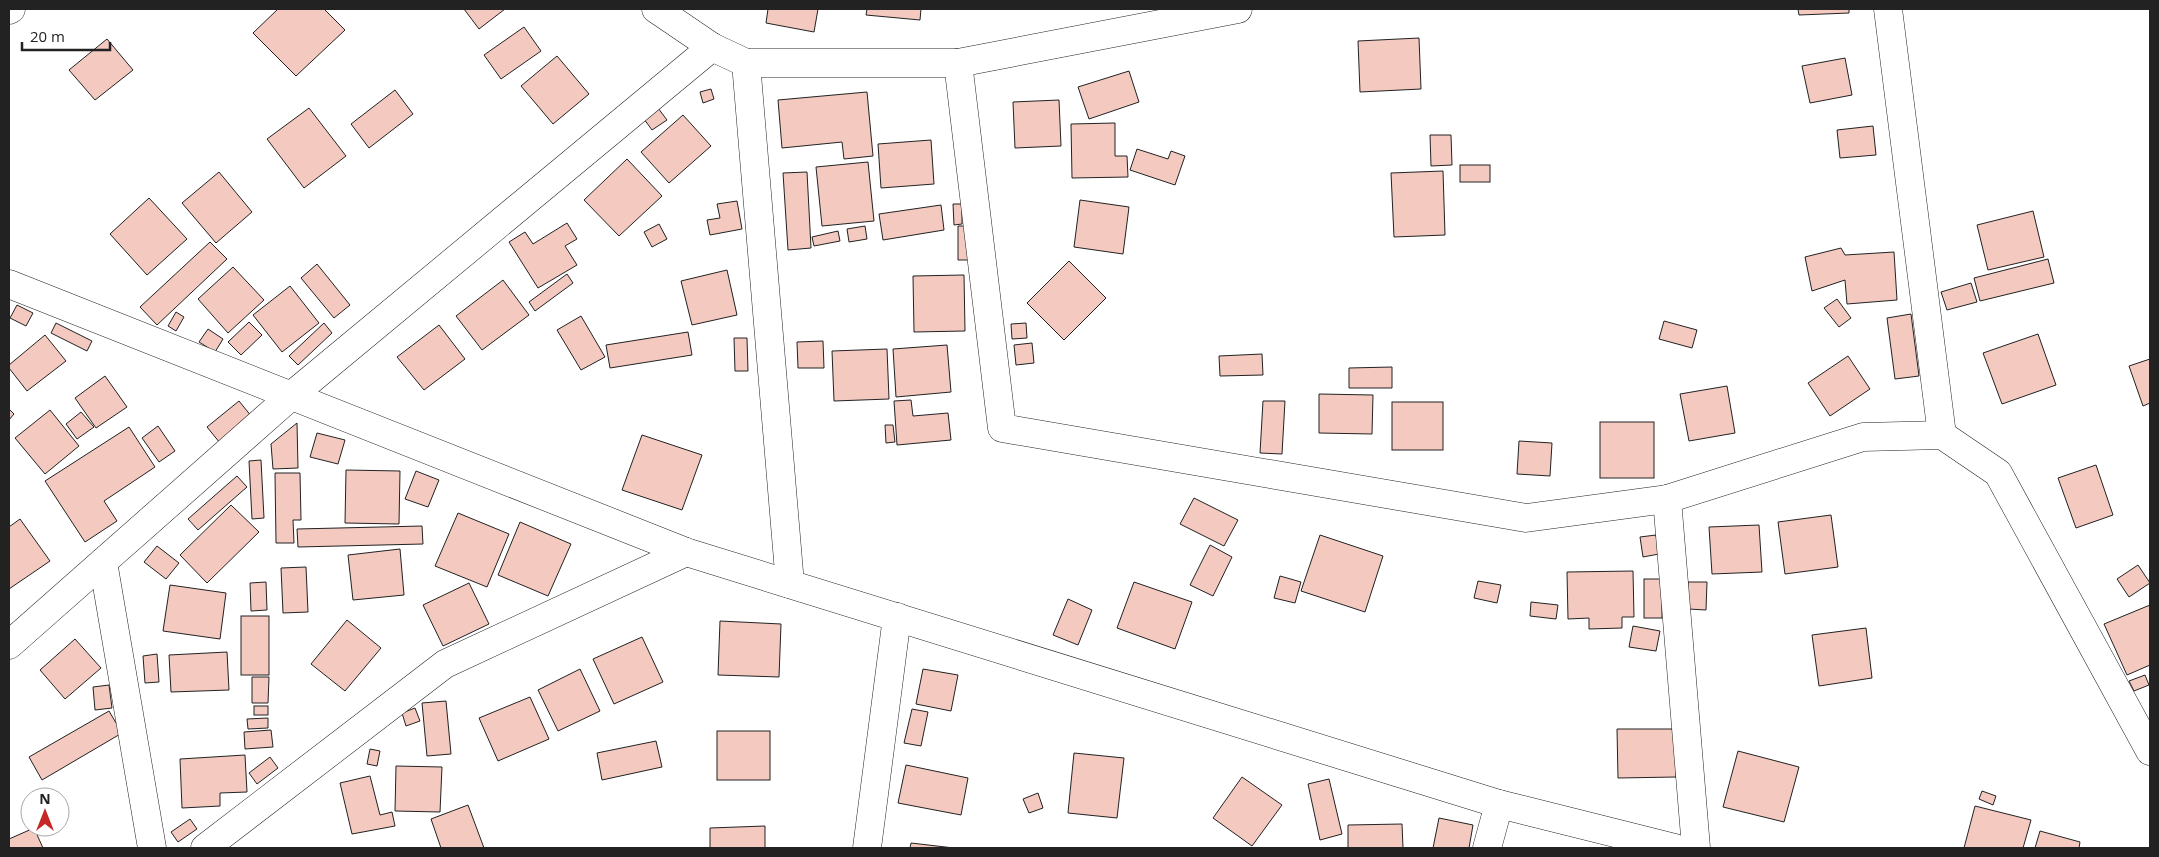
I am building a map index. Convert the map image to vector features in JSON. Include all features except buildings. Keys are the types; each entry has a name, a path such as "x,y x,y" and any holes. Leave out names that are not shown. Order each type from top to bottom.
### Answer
{"street":[{"path":"656,9 712,46 746,63 958,63 1238,9"},
{"path":"1888,9 1942,435"},
{"path":"9,645 291,396 712,46"},
{"path":"746,63 790,584"},
{"path":"958,63 1002,428 1526,518 1667,499 1863,437 1942,435 1998,473 2150,751"},
{"path":"9,284 686,552 1499,804 1675,848"},
{"path":"1667,499 1696,848"},
{"path":"205,848 445,664 686,552"},
{"path":"103,562 152,848"},
{"path":"867,848 897,617"},
{"path":"1487,848 1499,804"}]}
